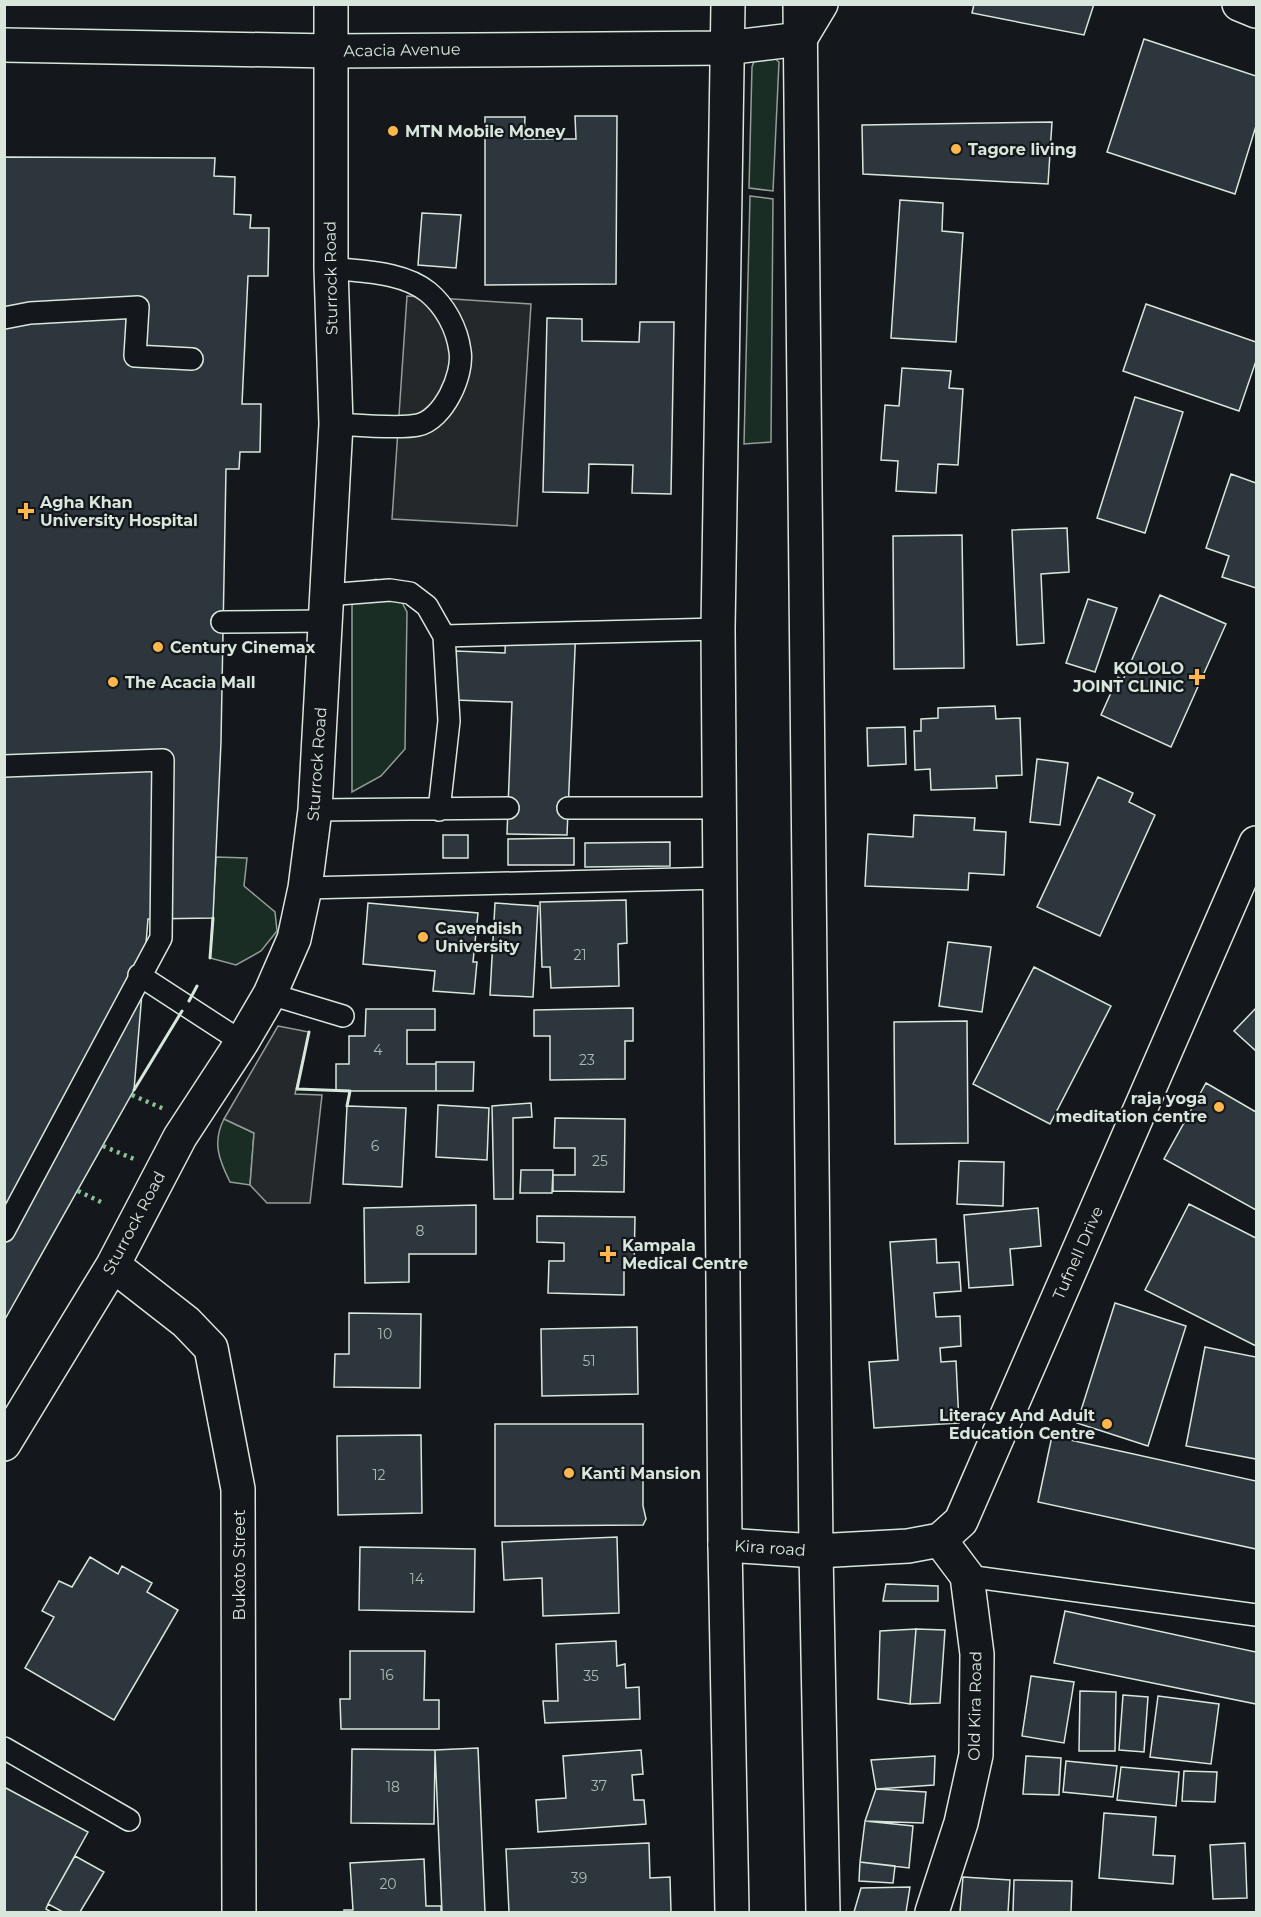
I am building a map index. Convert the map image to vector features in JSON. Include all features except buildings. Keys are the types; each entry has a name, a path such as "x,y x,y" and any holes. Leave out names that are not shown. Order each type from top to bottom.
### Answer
{"main road":[{"name":"Sturrock Road","path":"4,1444 113,1265 180,1137 242,1042 270,994 294,939 305,888 315,810 336,424 331,268 331,4"},
{"path":"728,4 718,629 722,878 725,1545 732,1912"},
{"path":"800,4 816,1551 823,1912"},
{"path":"800,39 821,4"},
{"path":"1239,4 1257,10"},
{"name":"Acacia Avenue","path":"4,45 330,51 726,48 800,39"},
{"name":"Tufnell Drive","path":"940,1540 961,1521 1257,843"},
{"name":"Bukoto Street","path":"113,1265 186,1322 211,1348 238,1489 239,1912"},
{"path":"816,1551 908,1546 940,1540"},
{"name":"Old Kira Road","path":"932,1912 961,1823 976,1755 977,1654 967,1576 940,1540"},
{"name":"Kira road","path":"725,1545 816,1551"}],"lane":[{"path":"331,268 392,276 427,291 453,322 461,353 453,389 438,415 418,425 336,424"},
{"path":"4,318 30,313 138,307 135,356 192,359"},
{"path":"222,622 326,608 390,590 411,593 427,606 444,636 449,722 440,810"},
{"path":"444,636 718,629"},
{"path":"4,766 164,760 161,938 4,1232"},
{"path":"315,810 508,808"},
{"path":"568,808 721,808"},
{"path":"305,888 722,878"},
{"path":"140,975 242,1042"},
{"path":"270,994 342,1016"},
{"path":"967,1576 1257,1615"},
{"path":"4,1748 129,1820"}],"green space":[{"path":"768,53 779,62 773,191 749,188 752,67 756,56"},
{"path":"750,196 773,199 771,442 744,444"},
{"path":"376,579 397,593 407,612 405,749 381,776 352,792 352,588"},
{"path":"216,857 247,858 244,886 275,912 277,931 261,951 236,965 210,958"},
{"path":"224,1119 254,1133 250,1185 230,1182 223,1166 218,1151 218,1135"}],"shaded area":[{"path":"407,296 531,304 517,526 392,519"},
{"path":"278,1026 309,1032 295,1094 322,1095 310,1203 267,1203 250,1185 254,1133 224,1119"}],"hedge":[{"path":"132,1095 164,1109"},
{"path":"103,1146 134,1159"},
{"path":"78,1191 105,1204"}],"wall":[{"path":"210,958 213,918"},
{"path":"189,1001 197,986"},
{"path":"134,1090 182,1011"},
{"path":"309,1032 297,1089 350,1091 347,1106"}],"place":[{"name":"MTN Mobile Money","path":"393,131"},
{"name":"Tagore living","path":"956,149"},
{"name":"Agha Khan University Hospital","path":"26,511"},
{"name":"Century Cinemax","path":"158,647"},
{"name":"KOLOLO JOINT CLINIC","path":"1197,677"},
{"name":"The Acacia Mall","path":"113,682"},
{"name":"Cavendish University","path":"423,937"},
{"name":"raja yoga meditation centre","path":"1219,1107"},
{"name":"Kampala Medical Centre","path":"608,1254"},
{"name":"Literacy And Adult Education Centre","path":"1107,1424"},
{"name":"Kanti Mansion","path":"569,1473"}]}
